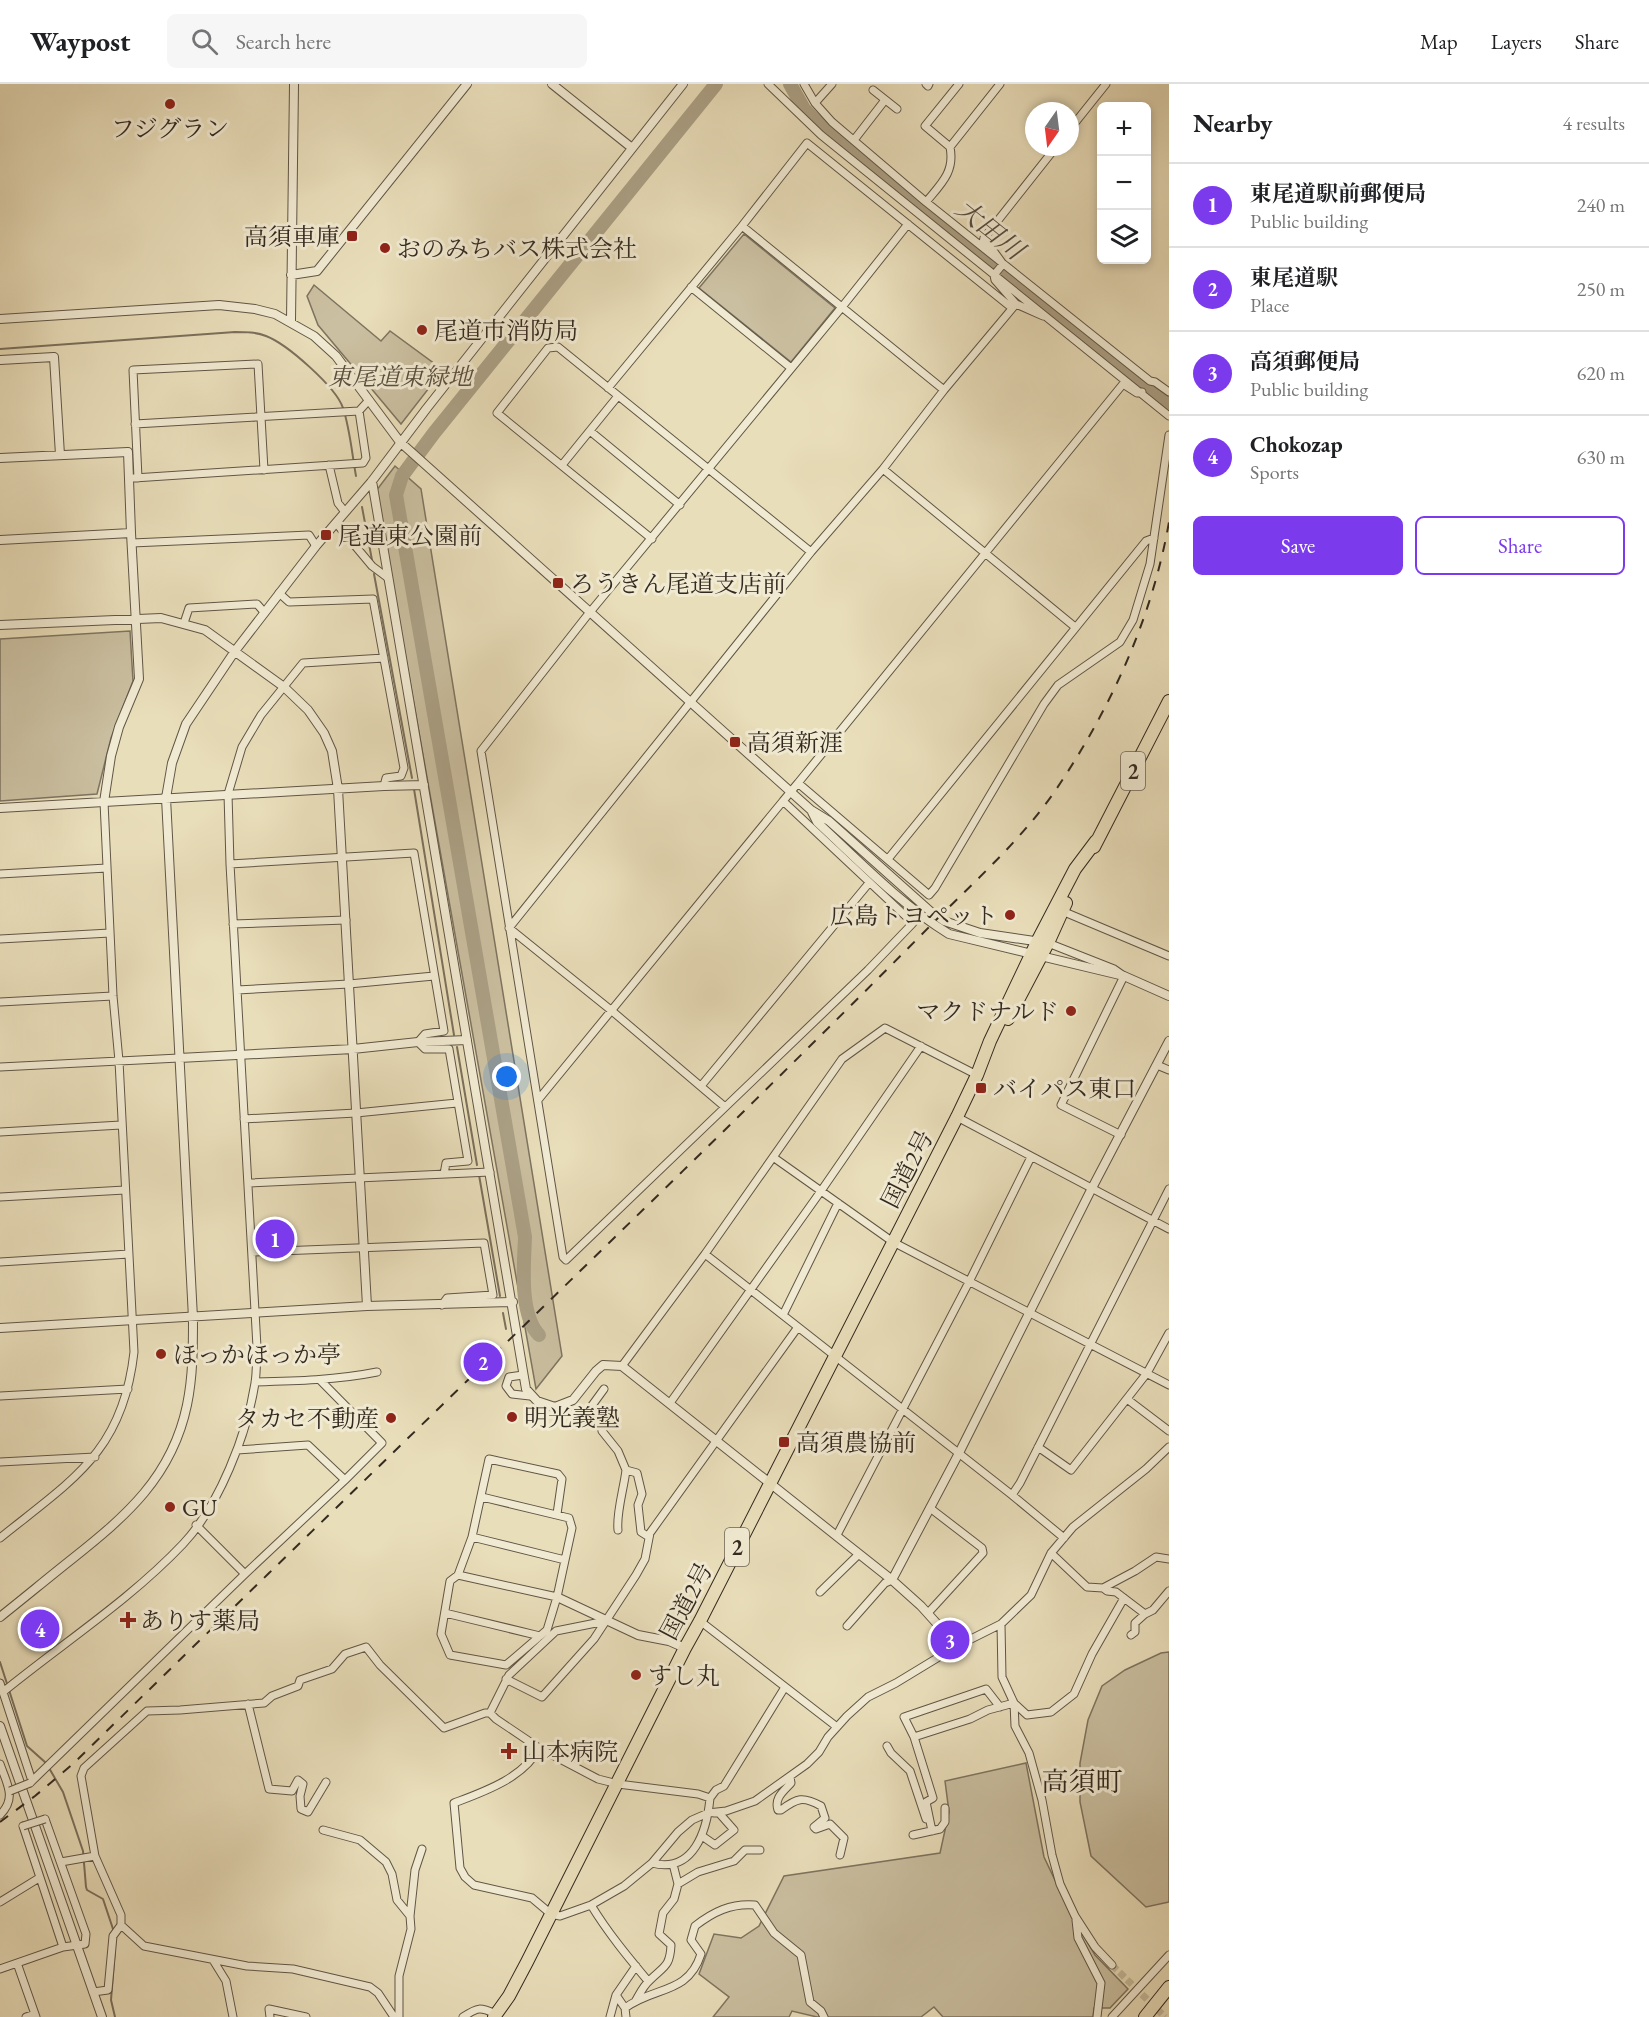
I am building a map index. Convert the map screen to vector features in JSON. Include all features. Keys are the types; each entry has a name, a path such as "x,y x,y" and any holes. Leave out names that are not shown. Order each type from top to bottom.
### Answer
{"highway":[{"name":"国道2号","path":"1039,948 1062,911 1169,701"},
{"name":"国道2号","path":"495,2015 509,1996 957,1117 990,1041 1039,948 1075,869 1096,841"},
{"path":"1145,2017 1169,1987"}],"street":[{"path":"291,321 294,84"},
{"path":"291,275 317,272 467,84"},
{"path":"552,84 632,148"},
{"path":"0,1617 117,1523 141,1498 164,1466 182,1426 188,1404 193,1364 193,1317 166,798 172,763 186,724 235,651 279,592 372,481 400,442 683,84"},
{"path":"768,84 821,135 1150,381 1169,392"},
{"path":"804,84 816,104 832,122 982,247 999,269 1048,317 1169,416"},
{"path":"816,104 832,84"},
{"path":"950,147 925,126 959,84"},
{"path":"926,202 946,177 951,166 950,147 1000,84"},
{"path":"1079,118 1106,84"},
{"path":"873,90 897,110"},
{"path":"854,140 885,100"},
{"path":"608,388 742,226 807,143 1014,306 1048,317"},
{"path":"982,247 984,238 1049,156"},
{"path":"783,801 913,923 868,970 566,1260 563,1257 481,751 591,612 908,224"},
{"path":"742,226 944,390"},
{"path":"984,238 999,269 995,280 1014,306"},
{"path":"692,287 791,368"},
{"path":"0,319 219,305 255,309 291,321 314,336 336,356 400,442 811,810 817,822 926,919 950,933 1039,948 1114,969 1124,976 1169,996"},
{"path":"509,928 811,552 883,469 944,390 1014,306"},
{"path":"652,539 497,413 548,348 558,347 811,552"},
{"path":"0,360 54,357 60,455"},
{"path":"138,478 133,370 258,364 264,470"},
{"path":"538,1100 1123,384 1137,393 1142,392"},
{"path":"562,465 618,396"},
{"path":"135,424 359,411 369,400"},
{"path":"129,479 363,463 366,458 359,411"},
{"path":"590,431 680,505"},
{"path":"798,783 929,895 1044,704 1058,685 1120,642 1133,620 1150,564 1169,435"},
{"path":"0,458 128,452 139,679 119,727 111,756 104,802 134,1352 128,1389 116,1425 94,1456 74,1478 0,1538"},
{"path":"329,465 338,503 345,512"},
{"path":"883,469 1075,627"},
{"path":"372,481 526,1389 537,1401 572,1415 585,1414 589,1411 604,1389"},
{"path":"336,523 372,566 388,578"},
{"path":"0,540 131,533"},
{"path":"132,543 309,535 316,546"},
{"path":"888,859 1146,541 1154,538"},
{"path":"279,592 289,602 373,599 405,768 401,776 386,778 384,786"},
{"path":"184,623 189,608 257,604 264,612"},
{"path":"0,625 136,618 161,618 184,623 204,630 284,687 308,710 324,733 332,751 338,789 368,1306"},
{"path":"8,1688 148,1577 184,1542 214,1499 237,1450 255,1382 257,1347 233,924 228,794 246,740 261,715 303,663 384,658"},
{"path":"0,808 424,785"},
{"path":"230,864 414,853 444,1031 425,1034 418,1042"},
{"path":"0,874 107,868"},
{"path":"701,1086 869,883"},
{"path":"1062,911 1169,956"},
{"path":"233,924 346,920"},
{"path":"509,928 612,1011 725,1107"},
{"path":"0,939 110,933"},
{"path":"1039,948 1105,973 1124,976"},
{"path":"237,990 349,984 434,976"},
{"path":"1121,1136 1061,1105 1124,976"},
{"path":"0,1002 113,996"},
{"path":"622,1366 705,1254 842,1059 885,1028 977,1075"},
{"path":"0,1067 352,1049 418,1042 467,1040"},
{"path":"847,1626 885,1583 892,1580 1169,1041"},
{"path":"418,1042 424,1049 449,1049 468,1161 446,1163 444,1174"},
{"path":"670,1403 921,1046"},
{"path":"1157,1065 1169,1070"},
{"path":"244,1119 356,1113 457,1103"},
{"path":"957,1117 1091,1190 1169,1229"},
{"path":"0,1132 121,1125"},
{"path":"773,1157 893,1242 1169,1385"},
{"path":"837,1535 969,1282 1031,1157"},
{"path":"248,1183 490,1172"},
{"path":"1012,1495 1169,1189"},
{"path":"0,1197 125,1190"},
{"path":"783,1315 838,1203"},
{"path":"252,1252 484,1243 493,1295 447,1298 442,1305"},
{"path":"0,1262 129,1254"},
{"path":"705,1254 1064,1538"},
{"path":"0,1328 368,1306 513,1302"},
{"path":"506,1679 542,1697 594,1639 645,1559 649,1537 715,1440 798,1327"},
{"path":"1038,1447 1071,1470 1147,1373 1169,1334"},
{"path":"555,1407 573,1400 603,1365 622,1366 892,1580 928,1613 957,1646"},
{"path":"255,1382 320,1380 377,1371"},
{"path":"523,1375 509,1377 506,1386 512,1394 530,1396"},
{"path":"10,1791 31,1782 382,1443 320,1380"},
{"path":"0,1396 128,1389"},
{"path":"1127,1399 1169,1431"},
{"path":"589,1411 602,1423 602,1431 618,1451 626,1470 621,1504 616,1519 618,1530"},
{"path":"237,1450 308,1445 345,1480"},
{"path":"539,1748 534,1758 499,1785 454,1803 460,1868 465,1877 474,1884 532,1898 551,1914 560,1916 591,1905 624,1886 652,1863 678,1832 692,1820 708,1813 726,1811 755,1801 790,1777 819,1752 828,1737 868,1697 1001,1623 1031,1595 1051,1553 1064,1538 1092,1511 1146,1469 1169,1447"},
{"path":"0,1462 94,1456"},
{"path":"482,1497 569,1518 572,1528 548,1630 506,1665 450,1655 441,1634 450,1581 458,1575 472,1537 489,1459 558,1474 562,1479 557,1514"},
{"path":"626,1470 638,1473 642,1494 638,1505 641,1532 649,1537"},
{"path":"621,1504 638,1505"},
{"path":"928,1613 983,1553 982,1548 930,1508"},
{"path":"196,1525 245,1574"},
{"path":"472,1537 565,1560"},
{"path":"1051,1553 1087,1587 1103,1587 1135,1571 1156,1557 1169,1559"},
{"path":"820,1592 859,1554"},
{"path":"458,1575 557,1598 638,1635 669,1641 685,1648"},
{"path":"1103,1587 1107,1591 1116,1592 1145,1614"},
{"path":"1131,1635 1135,1632 1135,1623 1154,1610 1169,1591"},
{"path":"1014,1703 1027,1715 1037,1715 1051,1712 1074,1694 1092,1654 1124,1598"},
{"path":"445,1613 540,1635"},
{"path":"490,1713 506,1679 556,1631 606,1621"},
{"path":"700,1621 837,1727"},
{"path":"1001,1623 1002,1677 1014,1703 1015,1726 1029,1754 1042,1800 1060,1884 1075,1916 1095,1947 1112,1965"},
{"path":"394,2017 378,1993 370,1987 293,1969 247,1966 144,1946 122,1925 121,1915 88,1857 81,1776 84,1768 147,1711 264,1703 272,1696 298,1686 300,1680 332,1669 345,1654 366,1647 380,1665 444,1728 490,1713 539,1748 598,1779 618,1784 698,1794 710,1798"},
{"path":"0,1683 8,1688 31,1782"},
{"path":"652,1863 662,1866 673,1864 689,1855 699,1842 710,1798 716,1790 724,1786 785,1687"},
{"path":"930,1831 927,1802 933,1798 914,1737 904,1717 986,1689 1000,1707"},
{"path":"914,1737 1014,1703"},
{"path":"248,1704 269,1789 292,1791 298,1780 303,1784 300,1796 301,1809 303,1812 308,1812 326,1782"},
{"path":"0,1726 102,2017"},
{"path":"887,1746 910,1771 930,1831"},
{"path":"0,1764 10,1791 9,1805 0,1815"},
{"path":"910,1771 923,1766"},
{"path":"790,1777 791,1784 778,1797 776,1804 778,1810 804,1798 821,1806 825,1818 814,1827 816,1829 830,1824 844,1838 840,1855"},
{"path":"913,1835 940,1829 945,1822 945,1808"},
{"path":"702,1836 715,1845 734,1830 719,1813 708,1813"},
{"path":"0,1969 63,1947 85,1944 87,1934 45,1819 23,1826 63,1947"},
{"path":"324,1830 360,1840 386,1862 392,1874 397,1900 410,1916"},
{"path":"399,2017 399,1976 411,1929 410,1916 415,1870 422,1849"},
{"path":"678,1884 698,1872 734,1861 745,1850 760,1850"},
{"path":"61,1862 88,1857"},
{"path":"636,2000 648,1981 665,1968 670,1959 671,1945 659,1934 663,1913 674,1899 678,1884 673,1864"},
{"path":"0,1902 39,1878"},
{"path":"625,2008 636,2000 687,1980 697,1967 701,1954 691,1940 694,1926 712,1913 744,1904 755,1905 774,1933 801,1954 810,2002 824,2017"},
{"path":"591,1905 606,1930 620,1944 625,1954 648,1981"},
{"path":"1075,1916 1078,1938 1101,1983 1097,2017"},
{"path":"93,1992 108,1990 115,1933 122,1925"},
{"path":"1112,2017 1169,1955"},
{"path":"213,1960 226,1982 233,2017"},
{"path":"17,1963 36,2015 26,2017"},
{"path":"610,2017 615,1995 636,1966"},
{"path":"615,1995 625,2008 627,2017"},
{"path":"464,2017 474,2010 483,2008 495,2015"},
{"path":"270,2017 269,2009 306,2017"}],"green space":[{"path":"744,234 835,308 791,362 699,288"},
{"name":"東尾道東緑地","path":"314,285 381,341 390,331 443,370 401,424 318,325 307,296"},
{"path":"395,466 421,489 562,1356 536,1389 376,491"},
{"path":"130,631 133,681 111,738 97,794 0,801 0,639"},
{"path":"1169,1652 1169,1902 1146,1907 1091,1856 1080,1802 1080,1763 1088,1720 1102,1686 1125,1670 1161,1653"},
{"path":"1026,1763 1044,1857 1072,1916 1095,1955 1128,1989 1110,2008 1094,2008 1093,2017 943,2017 934,2007 921,2017 817,2017 792,2011 789,2017 713,2017 729,1997 699,1974 714,1934 741,1938 759,1926 784,1876 940,1853 949,1812 945,1781"}],"waterway":[{"path":"539,1335 528,1315 524,1288 525,1237 396,495 402,476 434,433 716,84"},
{"name":"大田川","path":"790,84 804,109 815,120 1169,403"},
{"path":"0,349 235,332 266,336 310,367 339,399 347,424 356,476"},
{"path":"362,507 372,560"},
{"path":"374,574 412,778"},
{"path":"414,789 454,1035"},
{"path":"457,1047 477,1165"},
{"path":"479,1175 500,1296"},
{"path":"503,1313 506,1329"},
{"path":"0,1662 27,1746 46,1763"},
{"path":"49,1768 63,1792 83,1851 87,1890 103,1899 114,1932"},
{"path":"115,1949 111,2000 115,2017"}],"tunnel":[{"path":"1112,1965 1165,2017"}],"railway":[{"path":"0,1822 74,1763 732,1123 1013,843 1055,791 1111,696 1152,594 1169,522"}],"place":[{"name":"フジグラン","path":"170,104"},
{"name":"高須車庫","path":"352,236"},
{"name":"おのみちバス株式会社","path":"385,248"},
{"name":"尾道市消防局","path":"422,330"},
{"name":"尾道東公園前","path":"326,535"},
{"name":"ろうきん尾道支店前","path":"558,583"},
{"name":"高須新涯","path":"735,742"},
{"name":"広島トヨペット","path":"1010,915"},
{"name":"マクドナルド","path":"1071,1011"},
{"name":"バイパス東口","path":"981,1088"},
{"name":"東尾道駅前郵便局","path":"275,1239"},
{"name":"ほっかほっか亭","path":"161,1354"},
{"name":"東尾道駅","path":"483,1362"},
{"name":"明光義塾","path":"512,1417"},
{"name":"タカセ不動産","path":"391,1418"},
{"name":"高須農協前","path":"784,1442"},
{"name":"GU","path":"170,1507"},
{"name":"ありす薬局","path":"128,1620"},
{"name":"Chokozap","path":"40,1629"},
{"name":"高須郵便局","path":"950,1640"},
{"name":"すし丸","path":"636,1675"},
{"name":"山本病院","path":"509,1751"}],"district":[{"name":"高須町","path":"1082,1781"}]}
